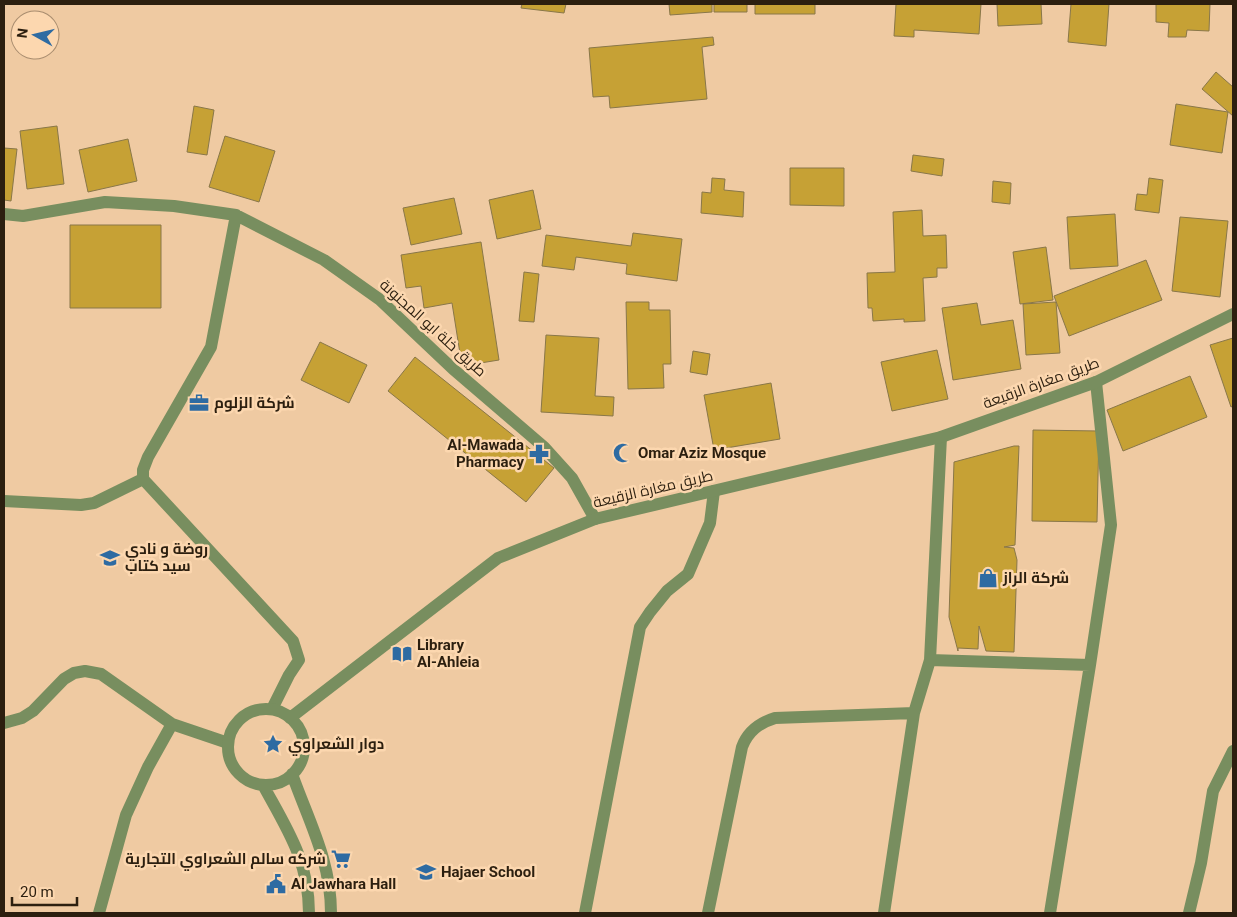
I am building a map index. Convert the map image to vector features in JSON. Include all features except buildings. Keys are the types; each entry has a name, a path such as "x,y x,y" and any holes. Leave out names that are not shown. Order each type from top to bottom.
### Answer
{"street":[{"name":"طريق خلة ابو المجنونة","path":"4,214 23,216 105,202 174,206 236,215 324,260 379,299 453,369 544,447 572,478 594,519"},
{"path":"236,215 211,347 148,457 143,480 293,641 299,660 289,675 272,709"},
{"name":"طريق مغارة الزقيعة","path":"290,718 498,558 594,519 942,437 1096,382 1233,314"},
{"path":"1050,913 1111,525 1096,382"},
{"path":"884,913 914,712 930,660 942,437"},
{"path":"4,501 81,505 94,503 143,480"},
{"path":"585,913 640,627 667,591 688,574 710,523 714,491"},
{"path":"930,660 1090,665"},
{"path":"4,723 22,718 33,711 64,679 74,673 85,670 101,674 172,724 228,743"},
{"path":"259,709 272,709 284,713 290,718 301,732 304,745 302,758 296,770 287,779 275,784 263,785 251,782 241,776 233,766 228,755 231,731 238,721 247,714 259,709"},
{"path":"708,913 742,747 754,728 760,723 774,718 914,712"},
{"path":"99,913 126,815 148,767 172,724"},
{"path":"1189,913 1201,863 1213,791 1233,751"},
{"path":"292,774 322,849 329,876 331,913"},
{"path":"263,785 296,847 309,891 309,913"}],"place":[{"name":"شركة الزلوم","path":"199,403"},
{"name":"Omar Aziz Mosque","path":"623,453"},
{"name":"Al-Mawada Pharmacy","path":"539,454"},
{"name":"روضة و نادي سيد كتاب","path":"110,558"},
{"name":"شركة الراز","path":"988,578"},
{"name":"Library Al-Ahleia","path":"402,654"},
{"name":"دوار الشعراوي","path":"273,744"},
{"name":"شركه سالم الشعراوي التجارية","path":"341,859"},
{"name":"Hajaer School","path":"426,872"},
{"name":"Al Jawhara Hall","path":"276,884"}]}
